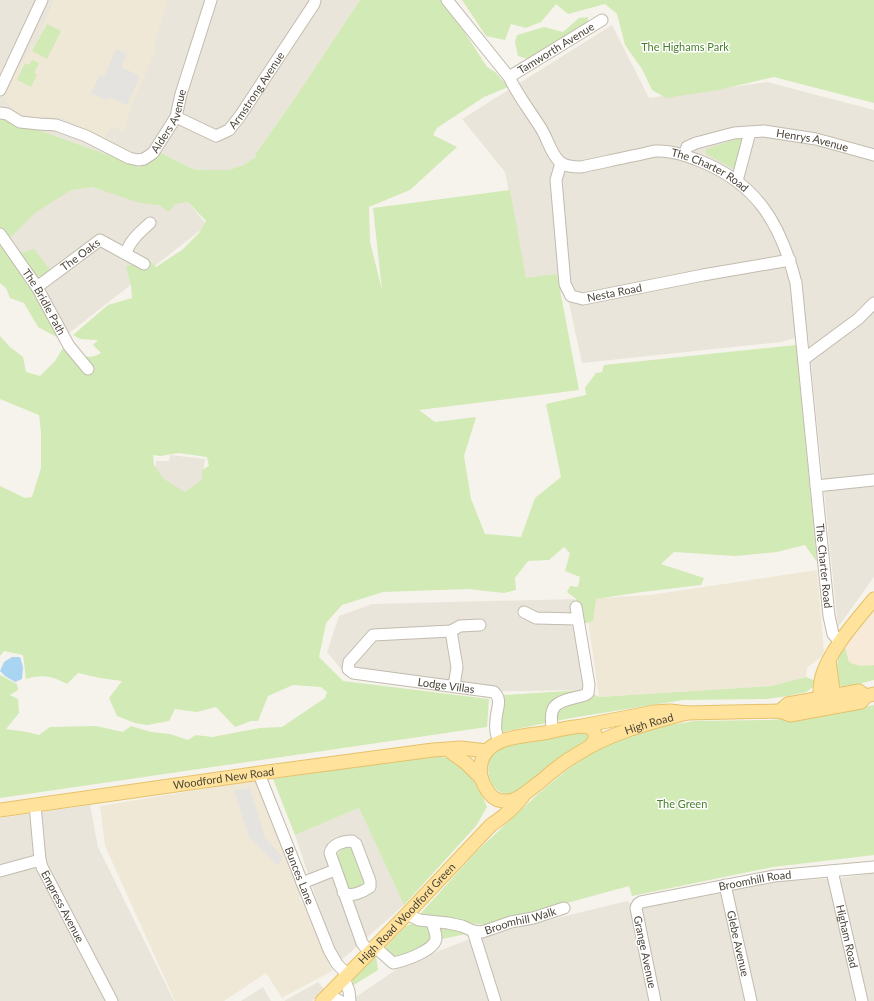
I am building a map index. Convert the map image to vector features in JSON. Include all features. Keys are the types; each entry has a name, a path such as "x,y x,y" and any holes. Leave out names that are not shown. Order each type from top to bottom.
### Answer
{"main road":[{"path":"820,704 821,680 825,668 840,642 874,600"},
{"path":"829,661 835,701"},
{"path":"687,713 780,711 790,715 820,704 835,701 859,691 870,695"},
{"name":"High Road","path":"582,726 654,712 670,711 687,713"},
{"name":"High Road","path":"524,795 562,765 591,746 634,728 687,713"},
{"path":"491,826 494,806 480,773 481,762 487,751 499,742 512,738 582,726 590,727 595,733 595,740 591,746"},
{"name":"Woodford New Road","path":"0,810 433,750 461,748 487,751"},
{"path":"448,750 466,763 482,779"},
{"path":"491,796 496,800 506,802 524,795"},
{"name":"High Road Woodford Green","path":"330,999 346,976 491,826 515,806 524,795"}],"street":[{"path":"0,90 42,0"},
{"name":"Alders Avenue","path":"0,113 7,114 20,122 56,125 86,136 128,158 138,160 144,159 154,153 176,117 181,94 211,0"},
{"name":"Armstrong Avenue","path":"176,117 216,136 229,130 245,110 314,4 315,0"},
{"path":"447,0 509,77 515,89 542,130 553,153 561,163"},
{"name":"Tamworth Avenue","path":"509,77 602,20"},
{"name":"Henrys Avenue","path":"684,155 687,147 696,143 734,134 764,131 816,139 874,155"},
{"path":"737,181 750,132"},
{"name":"The Charter Road","path":"561,163 572,168 581,167 657,151 684,155 714,167 737,181 755,197 776,227 790,260 796,283 831,625 833,634 840,642"},
{"name":"Nesta Road","path":"561,163 556,180 565,284 572,296 582,299 703,275 790,260"},
{"path":"126,254 127,247 142,230 150,224"},
{"name":"The Bridle Path","path":"0,234 36,287 69,346 88,369"},
{"name":"The Oaks","path":"36,287 100,240 144,264"},
{"path":"804,359 858,319 874,303"},
{"path":"816,486 874,480"},
{"path":"553,731 551,724 551,712 557,704 588,693 589,685 576,607"},
{"path":"524,612 536,618 577,619"},
{"path":"454,686 457,666 451,631 460,626 480,625"},
{"name":"Lodge Villas","path":"451,631 372,635 349,662 348,669 353,673 494,692 497,695 499,703 496,719 496,732 499,742"},
{"name":"Bunces Lane","path":"260,773 261,779 331,955 346,976"},
{"name":"Empress Avenue","path":"35,805 40,860 42,867 112,1001"},
{"path":"343,892 346,895 351,895 366,890 370,887 370,880 356,844 352,841 347,841 334,846 330,853 335,870 343,892 362,943 394,963 419,954 435,943 436,937 432,922"},
{"path":"0,871 40,860"},
{"name":"Broomhill Road","path":"638,904 641,902 774,876 874,867"},
{"path":"302,883 335,870"},
{"name":"Higham Road","path":"832,871 862,1001"},
{"name":"Glebe Avenue","path":"725,885 751,1001"},
{"name":"Grange Avenue","path":"638,904 636,908 655,1001"},
{"name":"Broomhill Walk","path":"407,914 419,920 462,926 473,931 482,932 511,922 533,918 564,908"},
{"path":"473,931 496,1001"},
{"path":"346,976 350,1001"}],"shaded area":[{"path":"0,0 360,0 255,155 256,157 243,165 229,170 205,170 193,169 159,152 139,168 133,164 0,116"},
{"path":"54,0 168,0 156,38 154,54 131,107 124,132 112,126 104,138 64,119 46,116 33,118 23,115 12,108 5,100 4,90 32,45 34,46"},
{"path":"612,25 649,98 767,82 874,110 874,577 838,627 808,335 781,342 582,363 569,303 554,283 526,278 505,172 462,119"},
{"path":"116,49 127,54 121,67 140,76 127,105 108,97 106,100 91,93 100,75 104,77"},
{"path":"84,185 130,198 187,201 207,225 64,337 4,238 32,212 70,189"},
{"path":"170,455 205,459 198,507 186,494 162,478 155,470 156,461 169,461"},
{"path":"817,570 824,651 822,656 807,668 806,677 771,686 599,697 585,599 650,595"},
{"path":"575,599 583,690 457,692 346,675 327,652 339,616 372,604"},
{"path":"874,609 874,665 855,665 849,662 845,647 847,642"},
{"path":"257,780 302,893 299,897 303,905 306,906 332,971 282,998 266,973 224,1001 175,1001 105,846 100,806"},
{"path":"250,788 265,838 283,857 278,866 249,837 234,790"},
{"path":"90,805 98,847 174,1001 0,1001 0,818"},
{"path":"359,808 404,905 338,963 295,835"},
{"path":"874,873 874,1001 350,1001 403,965 467,940 627,901 643,908 733,889 782,881 841,878"},
{"path":"318,982 325,990 312,1001 284,1001"},
{"path":"263,987 271,1001 241,1001"}],"green space":[{"path":"360,0 442,0 443,4 460,25 487,67 495,72 508,87 484,97 437,128 433,135 457,147 410,190 369,207 370,242 382,290 373,208 510,190 526,278 557,274 579,390 419,410 435,422 476,417 464,456 471,499 485,534 521,537 535,498 561,477 546,404 586,395 585,388 596,373 602,372 604,365 796,345 817,562 805,545 777,552 735,556 674,552 661,564 704,578 701,585 596,599 593,621 583,624 576,599 567,592 570,586 578,587 580,577 565,571 570,553 564,547 549,560 528,561 515,578 516,590 504,593 468,589 383,592 342,605 326,623 319,657 343,681 489,699 487,727 0,798 0,675 17,684 18,690 10,695 18,699 19,713 6,729 39,735 50,727 96,726 123,732 131,726 151,732 170,734 188,740 196,735 212,737 260,728 282,727 325,698 327,692 321,687 293,685 268,696 258,721 251,721 235,727 216,707 197,712 175,709 169,721 147,725 135,723 117,716 109,698 122,681 78,673 67,684 57,679 42,676 26,679 23,655 4,651 0,656 0,486 25,498 32,497 41,468 41,432 39,415 0,399 0,336 10,347 23,357 26,372 40,376 55,361 63,348 68,347 80,355 88,357 101,353 93,345 98,340 80,339 73,335 108,305 132,298 131,285 126,267 147,258 156,267 182,250 199,233 206,221 188,202 175,204 169,212 159,205 140,203 92,187 71,190 35,213 8,240 11,256 34,249 51,271 35,282 60,339 38,327 24,303 10,298 6,288 0,283 0,116 133,164 139,168 159,152 193,169 229,170 243,165 256,157 255,155","holes":["179,453 207,457 209,466 202,470 202,480 185,492 164,479 154,465 153,455 160,456"]},
{"name":"The Highams Park","path":"462,0 874,0 874,103 774,77 718,90 666,98 652,90 642,69 625,45 617,14 605,4 568,14 556,4 541,22 526,28 511,24 505,40 486,36"},
{"path":"588,17 588,24 531,60 518,56 515,42 517,35 544,27 563,32 579,18"},
{"path":"47,24 61,31 47,59 32,51"},
{"path":"32,60 39,63 34,73 37,74 31,87 17,80 25,63 29,65"},
{"path":"740,138 743,140 737,168 734,169 706,154 706,149"},
{"path":"842,647 845,647 849,662 852,664 865,666 874,665 874,680 842,688 839,683 837,673 837,662"},
{"path":"806,677 816,681 813,687 806,692 788,696 766,699 683,700 571,718 502,732 500,730 503,695 583,690 599,697 771,686"},
{"name":"The Green","path":"874,705 874,855 773,867 632,896 629,886 486,925 440,920 422,916 421,913 476,852 538,794 567,770 597,749 640,732 662,726 695,721 771,720 831,714"},
{"path":"583,733 587,734 588,738 586,740 554,762 519,791 506,794 493,786 488,770 489,762 493,754 499,748 516,742"},
{"path":"422,757 444,757 454,760 472,778 487,807 476,826 404,905 359,808 295,835 273,779"},
{"path":"347,847 355,850 368,885 350,893 335,858 341,850"},
{"path":"413,923 427,926 429,928 431,931 430,945 394,959 385,948 406,926"},
{"path":"438,924 460,927 466,934 442,939 438,933"},
{"path":"376,956 378,970 352,986 353,977"}],"water":[{"path":"12,657 20,657 23,667 22,679 15,682 0,671 4,662"}]}
